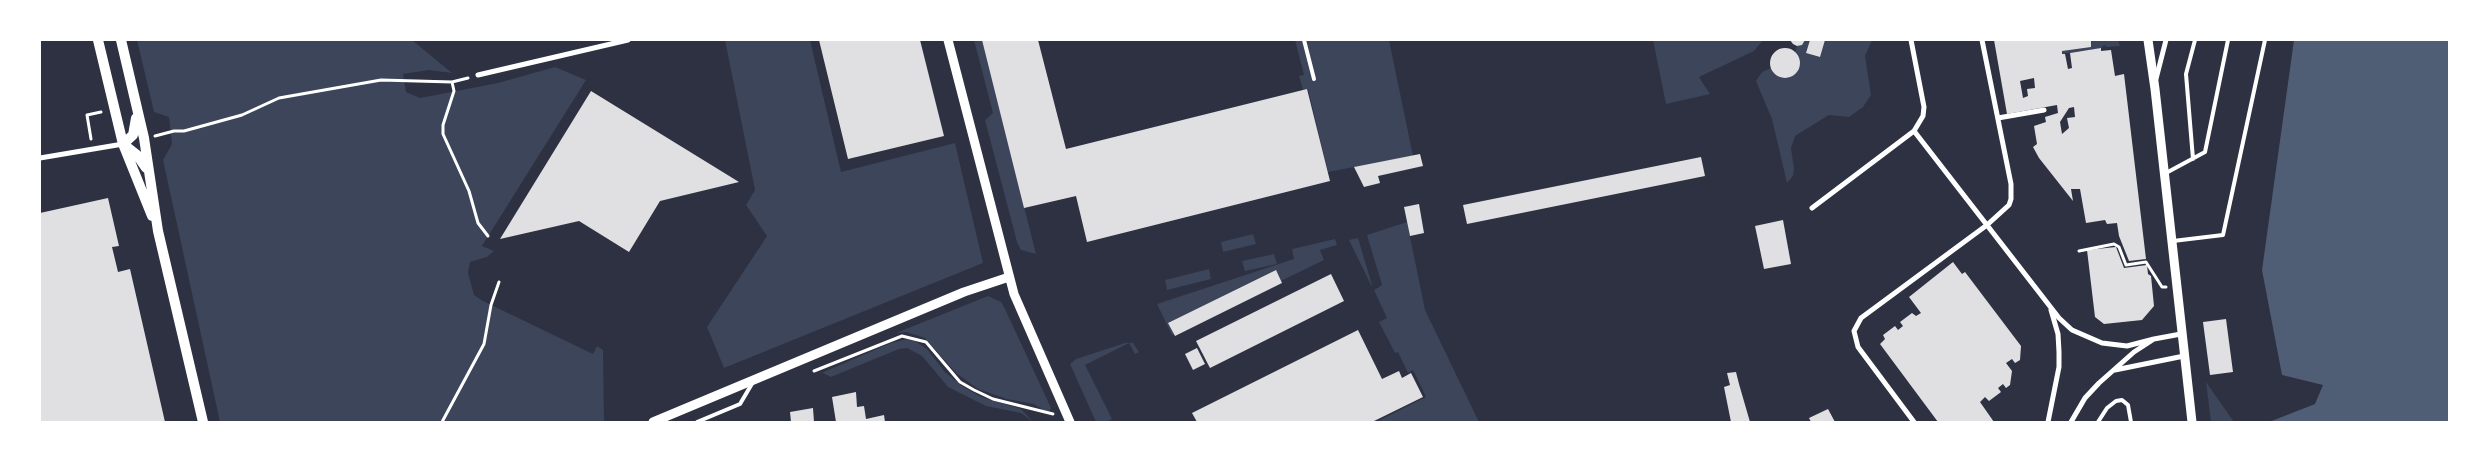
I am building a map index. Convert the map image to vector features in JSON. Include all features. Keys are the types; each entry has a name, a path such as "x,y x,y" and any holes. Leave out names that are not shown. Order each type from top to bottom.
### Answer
{"main road":[{"path":"98,40 123,144 158,231"},
{"path":"121,40 136,103 158,231 203,422"},
{"path":"123,144 129,141 136,129 136,103"},
{"path":"123,144 138,155 150,176"}],"street":[{"path":"478,76 628,40"},
{"path":"948,40 1009,277 1021,313 1070,422"},
{"path":"1812,208 1914,130 1924,116 1924,107 1911,40"},
{"path":"1914,422 1858,347 1854,331 1862,318 1987,225 2004,210 2011,199 2011,184 1982,40"},
{"path":"2148,40 2192,422"},
{"path":"2155,89 2159,61 2166,40"},
{"path":"1998,118 2044,110"},
{"path":"1914,130 2049,305 2072,330 2102,343 2127,346 2181,334"},
{"path":"40,158 123,144"},
{"path":"653,422 964,292 1009,277"},
{"path":"2048,422 2059,367 2058,334 2049,305"},
{"path":"2071,422 2086,398 2112,371 2134,352 2154,340"},
{"path":"2112,371 2184,356"}],"lane":[{"path":"1304,40 1314,79"},
{"path":"2192,159 2186,74 2195,40"},
{"path":"2164,174 2206,152 2228,40"},
{"path":"2172,242 2223,235 2265,40"},
{"path":"696,422 740,404 755,380"},
{"path":"2098,422 2107,408 2116,401 2122,400 2128,405 2131,422"}],"path":[{"path":"174,131 184,132 242,115 279,98 380,80 452,82 478,76"},
{"path":"452,82 454,91 443,124 443,134 469,191 478,223 488,236"},
{"path":"2079,251 2114,244 2119,247 2126,264 2146,262 2162,287 2176,286"},
{"path":"442,422 484,344 491,305 499,282"},
{"path":"805,374 902,336 926,342 960,382 974,390 993,398 1056,414 1066,413"}],"shaded area":[{"path":"137,40 412,40 452,73 429,70 403,74 406,92 420,98 498,83 555,67 586,80 482,246 494,251 487,257 470,262 468,273 474,295 483,301 593,354 597,346 603,350 604,421 220,422 163,160 172,144 169,117 154,112"},
{"path":"725,40 810,40 841,172 955,143 983,263 724,368 707,327 767,236 746,205 755,190"},
{"path":"974,40 982,40 1036,254 1021,250 1017,242 985,120 993,113"},
{"path":"1295,40 1389,40 1413,156 1328,172 1308,89 1303,90 1299,76 1304,75"},
{"path":"1653,40 1763,40 1754,51 1699,77 1710,94 1666,104"},
{"path":"1805,40 1810,40 1806,53 1819,57 1825,40 1872,40 1865,56 1871,95 1863,107 1849,117 1829,115 1795,136 1791,148 1793,176 1787,183 1772,119 1756,81 1762,72 1771,68 1782,77 1795,73 1800,65 1795,52 1797,46 1802,45"},
{"path":"2059,40 2118,40 2120,46 2107,47 2104,45 2102,48 2062,54"},
{"path":"2294,40 2449,40 2449,422 2269,422 2315,404 2323,385 2282,375 2262,270"},
{"path":"1407,222 1425,310 1479,422 1376,422 1426,397 1413,370 1408,373 1398,352 1395,353 1379,322 1387,318 1374,290 1382,285 1367,235"},
{"path":"1253,234 1256,244 1223,252 1221,242"},
{"path":"1358,238 1372,285 1349,240"},
{"path":"1335,239 1337,245 1320,250 1324,260 1281,281 1275,270 1169,323 1174,334 1172,335 1157,304 1294,259 1292,249"},
{"path":"1274,254 1277,264 1245,271 1242,261"},
{"path":"1209,269 1211,279 1167,290 1165,280"},
{"path":"988,296 1001,302 1005,309 1051,408 1048,413 1034,404 1007,399 978,389 956,373 925,338 906,332 896,333"},
{"path":"907,339 915,341 927,349 945,372 962,386 981,397 1021,409 1033,422 1021,413 986,406 948,387 922,356 907,348 899,349 831,377 823,373 819,374 891,343"},
{"path":"1129,343 1085,365 1112,419 1107,422 1096,422 1070,364 1076,359"},
{"path":"1129,343 1133,343 1139,352 1135,354"},
{"path":"2206,382 2234,422 2211,422"}],"building":[{"path":"819,40 920,40 944,136 848,159"},
{"path":"982,40 1038,40 1066,149 1307,89 1330,181 1087,242 1076,196 1024,208"},
{"path":"1790,40 1805,40 1802,45 1797,46"},
{"path":"1810,40 1825,40 1820,57 1806,53"},
{"path":"1994,40 2091,40 2091,47 2062,51 2062,54 2065,54 2068,69 2072,68 2070,53 2101,48 2101,51 2111,50 2115,76 2124,74 2146,259 2129,261 2119,236 2117,223 2107,224 2105,220 2086,223 2080,189 2071,189 2073,201 2039,158 2033,147 2037,144 2034,126 2046,122 2045,117 2058,113 2057,105 2007,114","holes":["2034,78 2035,88 2027,89 2028,96 2023,98 2020,81","2074,107 2075,117 2067,118 2069,128 2062,134 2060,122 2069,108"]},
{"path":"1785,48 1791,49 1799,57 1799,69 1791,77 1785,78 1779,77 1771,69 1770,63 1771,57 1779,49"},
{"path":"591,91 739,182 660,201 629,252 579,221 500,239"},
{"path":"1420,154 1423,166 1378,176 1380,183 1364,187 1354,167"},
{"path":"1701,157 1705,176 1467,224 1463,205"},
{"path":"108,198 119,246 112,247 118,272 130,269 165,422 40,422 40,213"},
{"path":"1419,204 1424,233 1410,236 1404,207"},
{"path":"1783,220 1791,264 1764,269 1755,226"},
{"path":"2116,247 2124,268 2147,265 2148,274 2151,276 2154,306 2142,320 2104,324 2095,317 2087,250"},
{"path":"1953,262 1962,274 1965,272 2021,346 2020,360 2015,363 2012,359 2006,363 2012,371 2010,385 2006,388 2003,384 1998,388 2001,392 1989,401 1985,397 1980,402 1994,422 1938,422 1880,344 1885,339 1883,335 1895,326 1898,330 1903,326 1900,322 1912,313 1916,316 1921,313 1909,297"},
{"path":"1276,270 1282,283 1175,336 1168,323"},
{"path":"1331,274 1344,301 1210,368 1196,341"},
{"path":"2226,319 2233,372 2210,375 2203,322"},
{"path":"1358,330 1382,379 1399,371 1402,378 1411,373 1423,397 1372,422 1197,422 1192,413"},
{"path":"1197,348 1205,364 1193,370 1185,354"},
{"path":"1736,372 1750,422 1731,422 1724,387 1730,385 1727,373"},
{"path":"856,392 857,407 864,406 866,419 884,415 885,422 836,422 832,397"},
{"path":"813,408 814,422 791,422 790,412"},
{"path":"1828,409 1835,422 1811,422 1809,418"}]}
